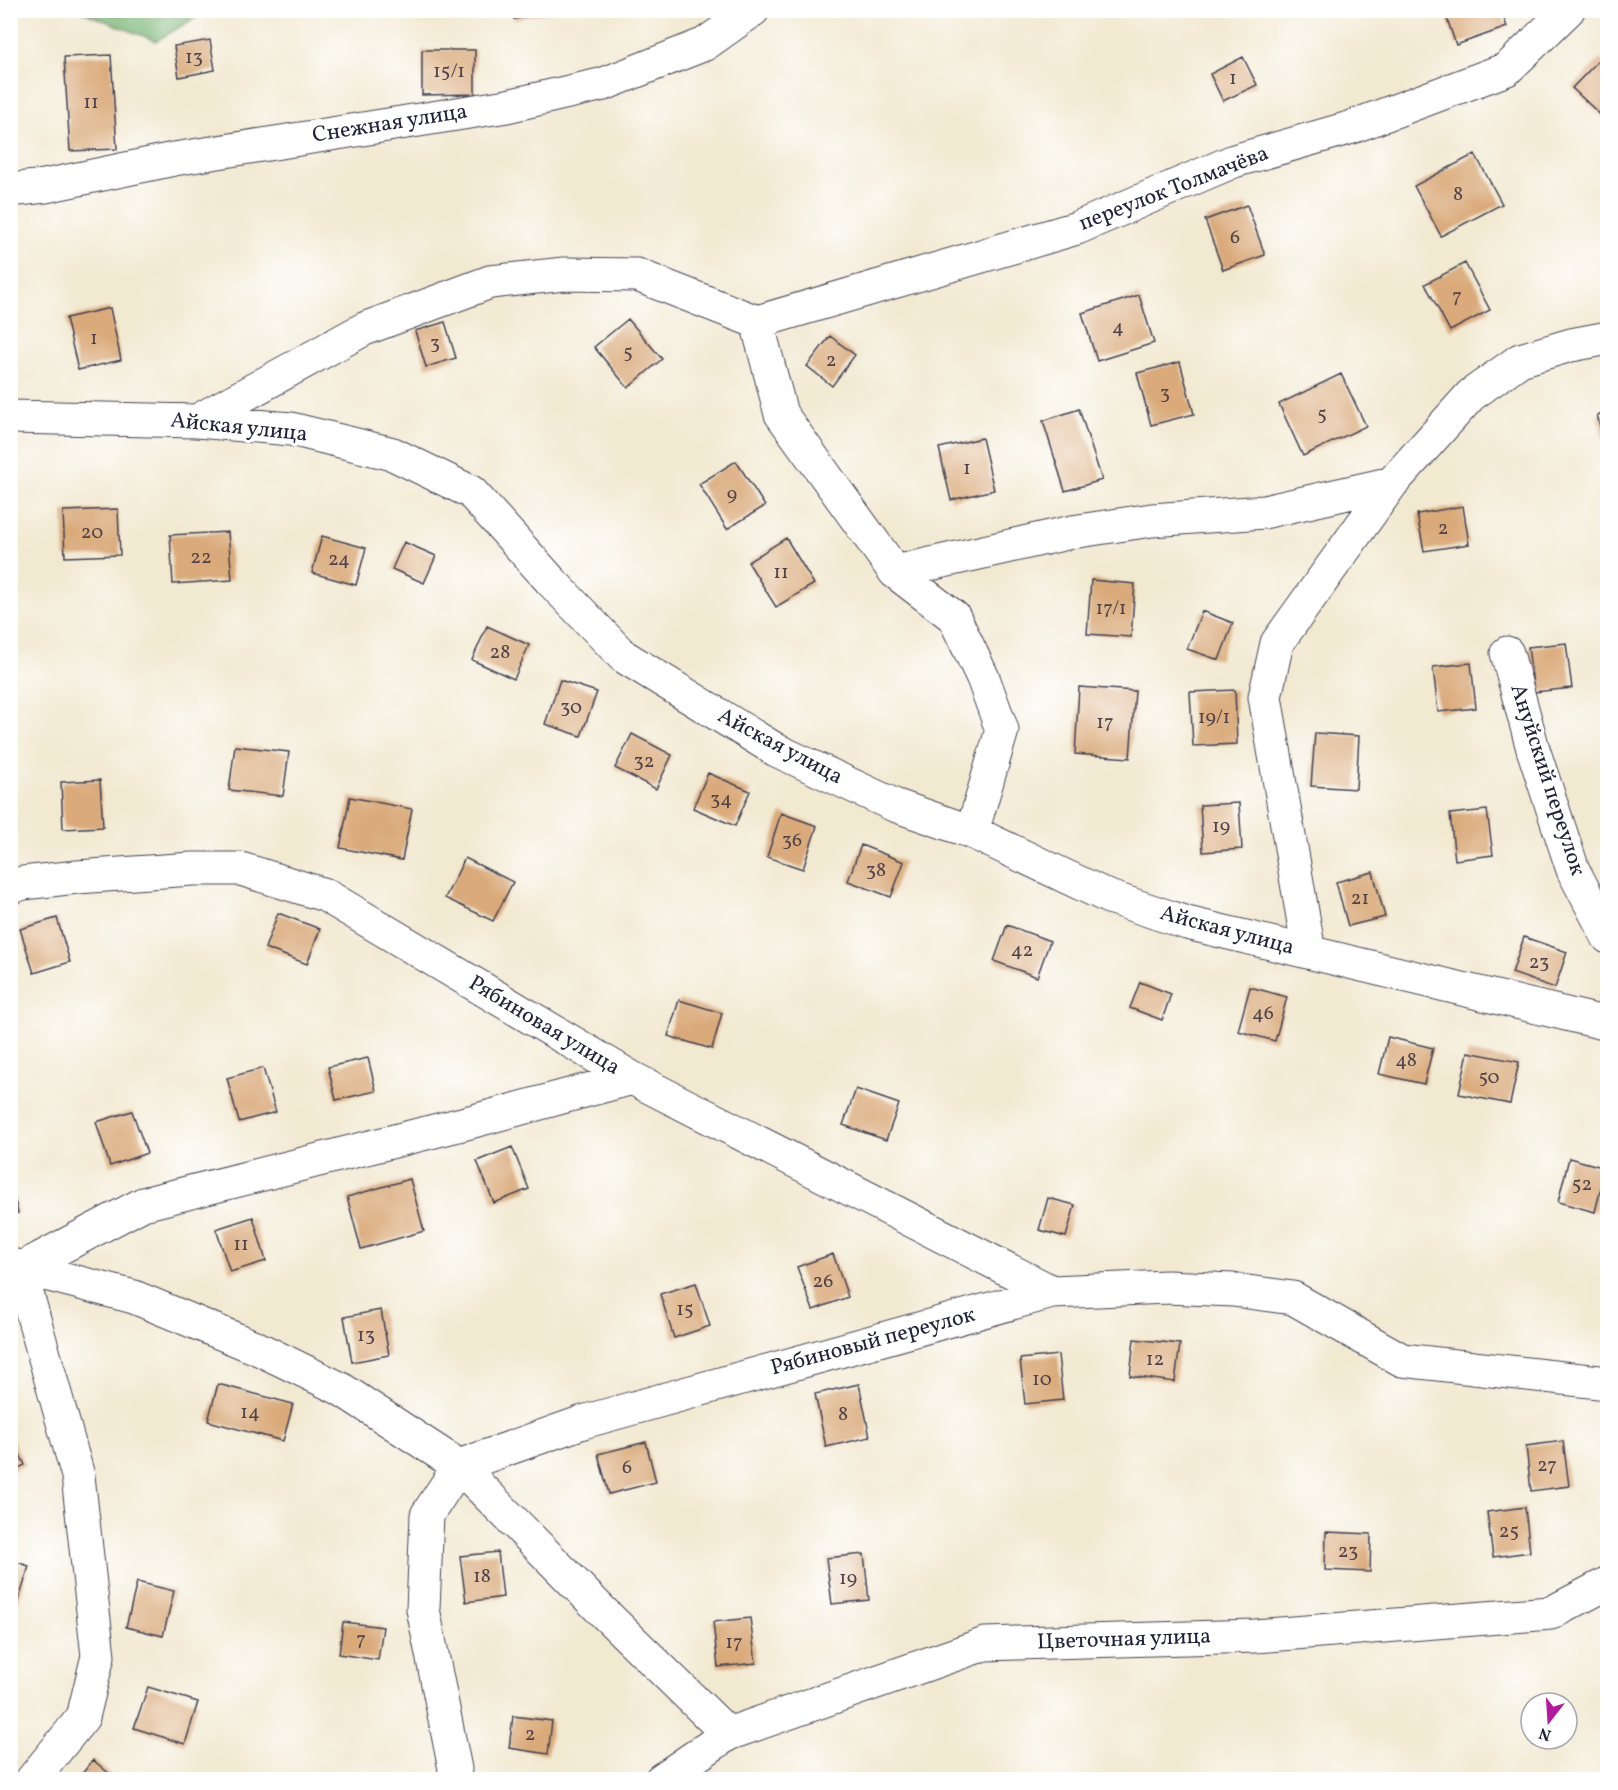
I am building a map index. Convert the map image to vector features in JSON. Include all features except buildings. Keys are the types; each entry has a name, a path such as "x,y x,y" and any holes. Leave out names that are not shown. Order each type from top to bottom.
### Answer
{"street":[{"name":"Снежная улица","path":"10,190 45,186 174,159 507,106 604,84 705,44 753,10"},
{"name":"переулок Толмачёва","path":"756,322 1077,228 1234,161 1349,128 1497,73 1507,69 1568,10"},
{"path":"198,421 364,328 490,282 564,274 637,275 756,322 781,414 895,572 954,617 983,678 1002,730 972,832"},
{"path":"1309,952 1265,697 1277,643 1392,483 1471,395 1520,360 1572,345 1608,338"},
{"name":"Айская улица","path":"10,417 198,421 291,429 393,454 471,492 551,582 623,656 776,750 894,805 972,832 1109,897 1187,923 1608,1024"},
{"path":"895,572 1072,532 1152,520 1264,512 1392,483"},
{"name":"Ануйский переулок","path":"1507,653 1533,749 1573,870 1608,937"},
{"name":"Рябиновая улица","path":"10,888 23,883 77,877 192,869 241,869 325,895 632,1078 1052,1292"},
{"path":"15,1267 142,1204 470,1122 632,1078"},
{"path":"15,1267 134,1298 257,1348 341,1389 459,1466 728,1734"},
{"path":"15,1267 78,1476 98,1656 83,1717 32,1779"},
{"name":"Рябиновый переулок","path":"459,1466 583,1422 1052,1292 1167,1287 1233,1290 1293,1298 1402,1360 1608,1383"},
{"path":"454,1779 455,1769 423,1609 427,1515 459,1466"},
{"name":"Цветочная улица","path":"661,1779 728,1734 985,1644 1255,1636 1551,1613 1608,1584"}],"green space":[{"path":"80,11 207,11 156,41"}]}
